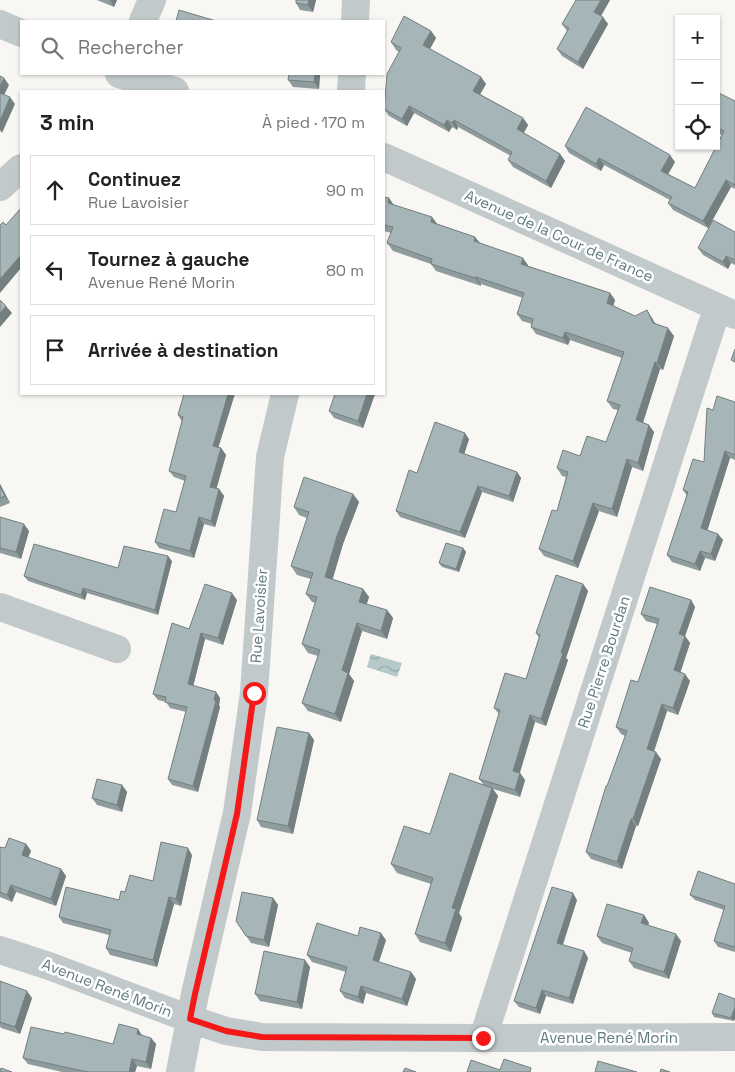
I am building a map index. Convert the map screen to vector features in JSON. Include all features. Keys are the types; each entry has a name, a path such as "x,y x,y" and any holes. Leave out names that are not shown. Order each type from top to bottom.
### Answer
{"street":[{"path":"143,20 152,0"},
{"path":"355,20 356,0"},
{"path":"0,24 20,33"},
{"path":"106,90 118,75"},
{"path":"122,75 173,90"},
{"path":"351,90 352,75"},
{"name":"Avenue de la Cour de France","path":"385,157 727,312"},
{"path":"0,187 20,169"},
{"name":"Rue Pierre Bourdan","path":"486,1027 712,324 727,312"},
{"name":"Rue Lavoisier","path":"180,1072 195,994 237,814 254,693 270,457 285,395"},
{"path":"0,607 117,650"},
{"name":"Avenue René Morin","path":"0,950 226,1031 262,1037 486,1027 735,1037"}],"water":[{"path":"371,654 402,663 397,677 367,667"}],"building":[{"path":"296,0 309,0 308,5 296,3"},
{"path":"576,0 601,0 594,12 603,17 578,62 557,49 569,28 562,24"},
{"path":"179,10 213,20 176,20"},
{"path":"404,16 431,31 423,45 481,77 473,91 523,118 517,129 560,154 546,181 508,160 512,152 454,120 452,123 447,120 444,125 409,106 402,119 385,110 387,74 401,48 391,42"},
{"path":"289,75 315,75 314,82 288,80"},
{"path":"0,76 4,78 0,87"},
{"path":"0,93 10,97 0,121"},
{"path":"720,94 735,101 735,185 726,180 703,221 668,203 672,197 599,158 596,164 565,146 586,107 670,155 661,171 695,188 714,150 720,150 720,139 724,131 720,129"},
{"path":"385,197 389,198 388,203 432,217 431,222 475,237 474,241 523,258 521,264 610,293 607,303 635,316 647,310 653,323 668,328 636,420 649,425 638,463 627,459 612,509 593,503 573,561 539,549 552,510 557,511 568,472 557,468 563,450 580,456 587,436 606,442 620,405 607,401 624,352 565,332 563,338 531,327 533,319 517,314 524,293 431,264 432,259 387,243 393,227 385,225"},
{"path":"20,209 20,256 0,279 0,225 3,222 6,225"},
{"path":"713,220 735,232 735,260 726,256 723,262 698,248"},
{"path":"0,300 6,306 0,313"},
{"path":"735,349 735,362 731,360"},
{"path":"184,395 228,395 213,446 221,448 210,487 219,489 211,521 199,517 190,551 155,542 164,509 176,512 186,476 169,471 183,417 178,415"},
{"path":"335,395 367,395 358,421 329,411"},
{"path":"717,396 735,402 735,455 725,451 701,528 718,534 711,554 700,551 695,564 667,555 688,492 683,490 693,459 704,462 707,408 713,410"},
{"path":"435,422 465,433 459,452 517,472 509,496 478,486 460,532 396,511 409,470 417,473"},
{"path":"304,477 353,494 337,536 325,577 363,589 359,602 387,610 381,631 357,623 342,670 348,673 335,714 302,703 320,650 302,644 317,597 306,594 313,573 291,566 309,512 294,507"},
{"path":"0,486 5,496 0,498"},
{"path":"0,517 24,524 16,552 0,548"},
{"path":"446,543 463,548 456,569 439,563"},
{"path":"34,544 118,568 124,546 168,556 155,610 83,588 81,595 24,576"},
{"path":"556,575 583,584 541,719 530,715 513,771 520,773 515,790 479,779 500,710 494,708 505,673 526,679 540,635 536,633"},
{"path":"205,584 232,593 218,638 201,633 188,684 216,692 214,700 216,701 193,786 168,779 187,707 165,702 166,697 153,694 172,623 189,629"},
{"path":"650,587 691,600 679,634 685,636 674,670 685,674 673,708 662,704 647,749 656,752 617,862 586,852 606,786 627,731 616,727 631,680 638,682 659,619 641,614"},
{"path":"277,727 309,733 288,826 257,820"},
{"path":"450,773 492,788 452,908 456,909 445,943 415,934 433,878 391,864 404,826 430,834"},
{"path":"97,779 122,785 117,805 92,798"},
{"path":"9,838 26,844 22,855 61,869 51,899 11,885 7,895 0,892 0,847 5,848"},
{"path":"161,842 188,848 176,899 169,897 153,960 106,948 111,930 59,917 66,887 119,900 121,891 125,892 130,875 153,881"},
{"path":"698,871 735,884 735,947 714,941 725,906 690,895"},
{"path":"552,887 573,893 557,943 584,951 569,998 542,990 536,1008 514,1001"},
{"path":"242,892 273,898 264,940 246,936 236,921"},
{"path":"607,904 644,915 641,923 676,934 664,972 629,961 633,948 597,936"},
{"path":"317,923 358,936 360,927 381,933 373,960 411,972 402,999 361,986 358,997 340,991 347,967 307,955"},
{"path":"264,951 305,960 297,1002 255,994"},
{"path":"0,981 27,991 15,1027 0,1022"},
{"path":"719,993 735,999 735,1007 731,1018 712,1013"},
{"path":"119,1024 138,1029 137,1034 151,1038 146,1062 132,1059 129,1072 88,1072 23,1058 31,1027 64,1034 65,1032 113,1044"},
{"path":"504,1059 531,1068 530,1072 467,1072 471,1060 500,1070"},
{"path":"598,1061 637,1072 595,1072"},
{"path":"1,1068 12,1072 0,1072"},
{"path":"405,1068 416,1072 403,1072"}],"route":[{"path":"254,693 237,814 190,1019 226,1031 262,1037 483,1038"}]}
